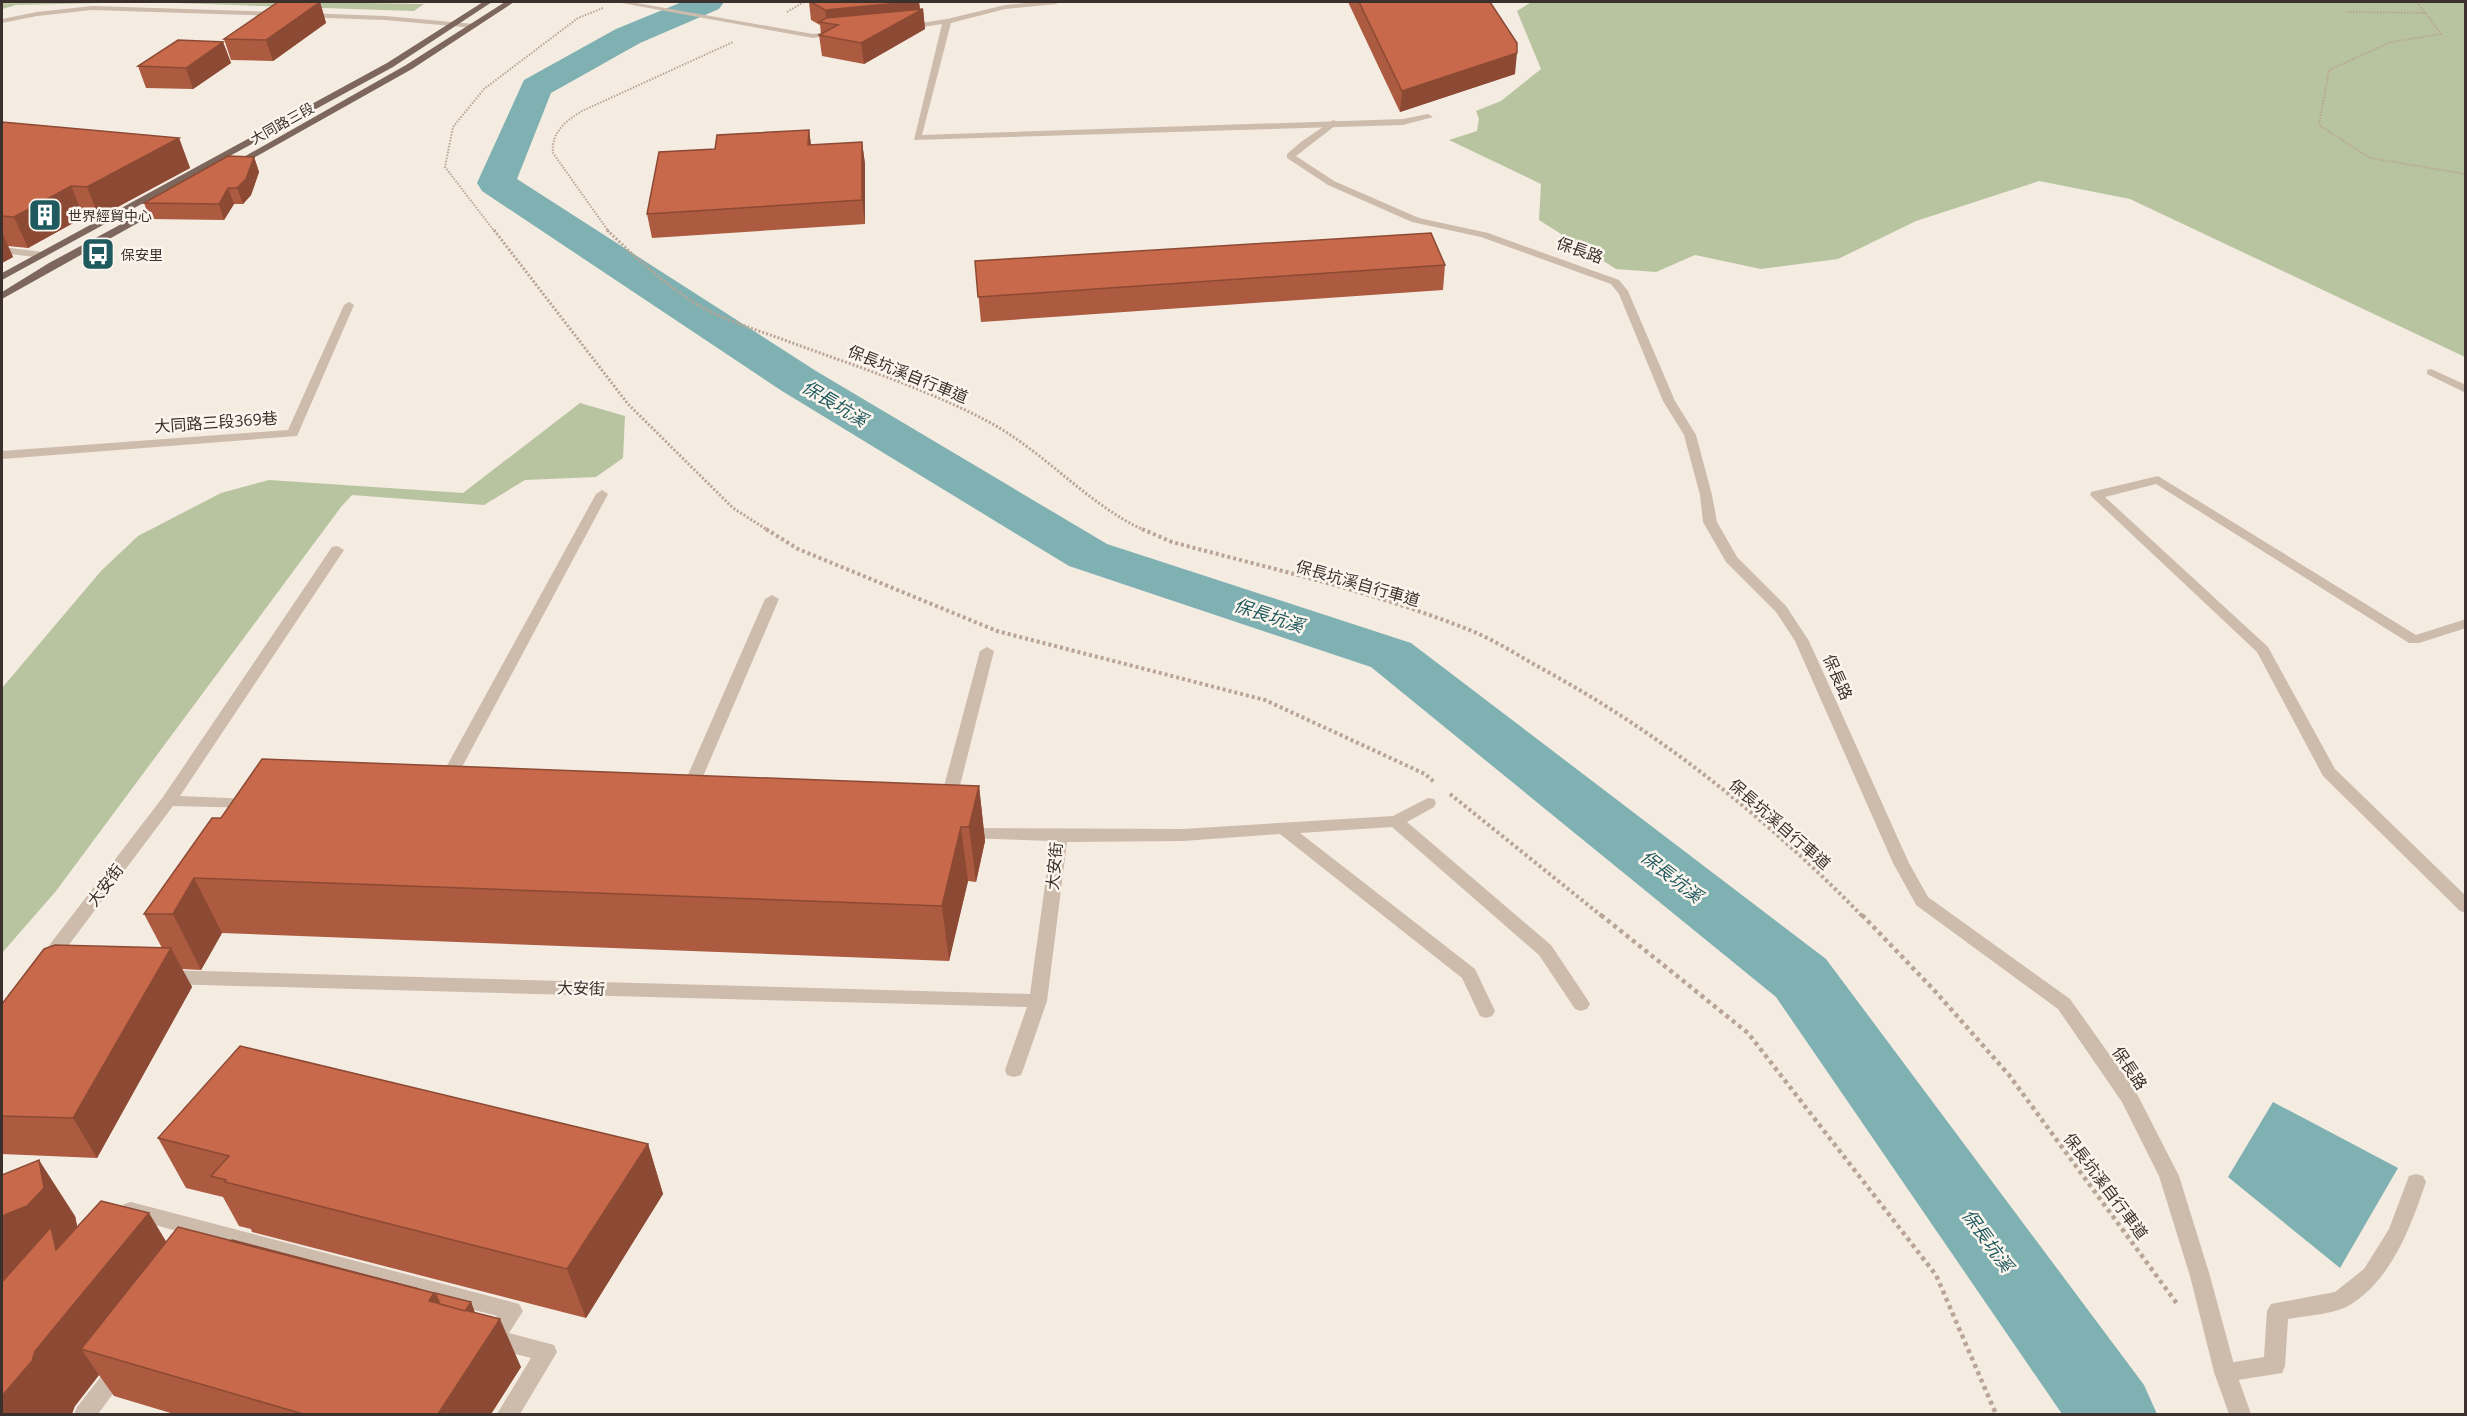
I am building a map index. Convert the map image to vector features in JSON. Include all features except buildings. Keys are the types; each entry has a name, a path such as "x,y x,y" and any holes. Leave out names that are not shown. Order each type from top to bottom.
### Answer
{"main road":[{"name":"大同路三段","path":"3,276 380,71 488,2"},
{"name":"大同路三段","path":"225,171 409,67 510,2"},
{"path":"2,296 174,198"}],"street":[{"path":"620,2 813,36 847,32"},
{"path":"892,28 947,21 1005,7 1056,2"},
{"path":"2,21 37,14 92,9 385,18 474,26"},
{"path":"947,21 917,138 1403,122 1428,117"},
{"name":"保長路","path":"1333,123 1317,137 1295,149 1290,156 1331,183 1406,216 1484,235 1615,282 1624,293 1669,401 1690,435 1706,495 1710,522 1731,559 1780,609 1803,642 1901,863 1922,901 2064,1004 2129,1097 2169,1176 2200,1276 2225,1372 2240,1414"},
{"path":"2,250 43,255"},
{"name":"大同路三段369巷","path":"2,455 293,433 349,305"},
{"path":"2431,372 2466,390"},
{"path":"2466,623 2414,640 2158,480 2096,495 2263,650 2330,772 2466,907"},
{"path":"441,791 602,494"},
{"path":"169,801 337,550"},
{"path":"681,810 772,599"},
{"name":"大安街","path":"144,977 1038,1001 1060,836 948,826 987,651"},
{"path":"169,801 264,805"},
{"name":"大安街","path":"61,974 37,974 169,801"},
{"path":"1060,836 1183,835 1396,821 1428,803"},
{"path":"1396,821 1545,950 1581,1004"},
{"path":"1282,828 1469,974 1486,1011"},
{"path":"1014,1070 1038,1001"},
{"path":"2225,1372 2274,1366 2278,1311 2340,1300 2371,1275 2398,1232 2416,1182"},
{"path":"119,1218 126,1209 512,1311 494,1339"},
{"path":"223,1235 198,1267 224,1268"},
{"path":"471,1333 546,1352 508,1414"},
{"path":"86,1414 129,1358"}],"path":[{"path":"620,2 578,18 484,89 453,127 445,166 628,404 733,508 798,549 997,631 1265,700 1425,774 1748,1033 1936,1275 1996,1414"},
{"path":"2417,2 2441,34 2391,42 2329,70 2319,125 2370,158 2466,174"},
{"path":"2347,12 2426,13"},
{"name":"保長坑溪自行車道","path":"763,28 582,111 555,133 551,143 553,153 569,178 604,227 647,269 700,306 754,329 922,390 989,422 1026,444 1124,521 1172,542 1374,597 1474,633 1563,680 1659,740 1735,799 1828,882 1934,990 2009,1075 2178,1306"}],"green space":[{"path":"2,2 145,2 16,5 2,9"},
{"path":"145,2 306,2 424,4 414,11"},
{"path":"2465,2 2465,357 2130,199 2039,181 1916,221 1838,259 1761,269 1695,255 1656,272 1616,269 1539,220 1541,184 1449,140 1477,131 1479,119 1476,111 1501,101 1541,69 1517,11 1530,3"},
{"path":"580,403 625,416 623,458 596,477 525,480 484,505 352,495 56,891 2,953 2,688 101,571 138,536 221,493 269,480 463,493"}],"water":[{"path":"2273,1102 2398,1168 2340,1268 2228,1177"}],"waterway":[{"name":"保長坑溪","path":"708,2 628,36 536,87 496,183 799,381 1088,555 1391,655 1801,978 2113,1414"}],"place":[{"name":"世界經貿中心","path":"45,215"},
{"name":"保安里","path":"98,254"}]}
